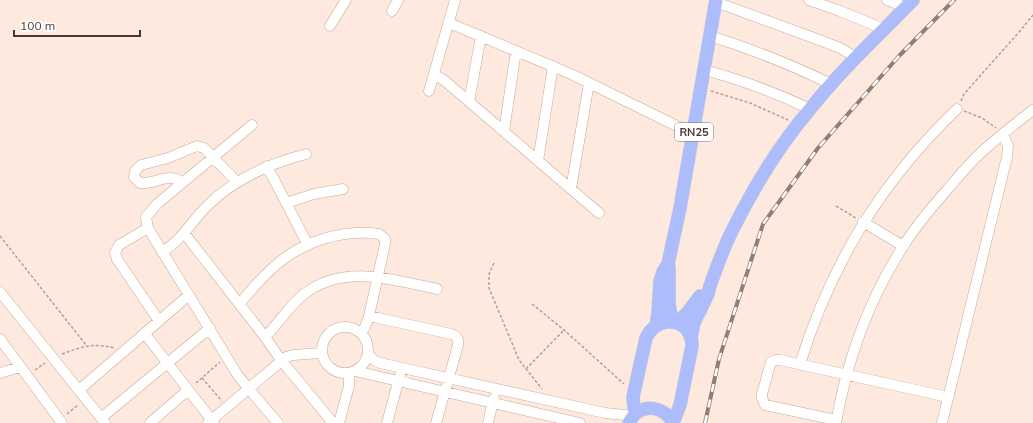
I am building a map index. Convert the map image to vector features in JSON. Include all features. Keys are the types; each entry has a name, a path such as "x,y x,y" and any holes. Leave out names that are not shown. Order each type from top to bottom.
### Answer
{"main road":[{"name":"RN25","path":"674,322 668,303 668,264 694,134 716,1"},
{"path":"673,423 681,400 692,346 691,338 694,323 708,294 726,245 738,219 766,170 797,125 831,84 909,4"},
{"name":"RN25","path":"633,417 634,392 646,338 648,332 656,325 660,281 668,264"},
{"path":"674,322 684,316 703,291 710,286"},
{"path":"656,325 664,322 674,322 684,327 691,338"},
{"path":"633,417 648,408 657,408 668,415 673,423"}],"street":[{"path":"330,26 346,0"},
{"path":"392,11 398,0"},
{"path":"429,91 455,0"},
{"path":"809,0 884,29"},
{"path":"887,0 909,4"},
{"path":"716,1 840,48 856,57"},
{"path":"449,22 553,66 694,134"},
{"path":"469,102 481,36"},
{"path":"710,36 783,62 831,84"},
{"path":"504,131 516,51"},
{"path":"538,161 553,66"},
{"path":"705,70 748,82 780,94 810,109"},
{"path":"434,74 445,81 504,131 598,213"},
{"path":"571,189 589,83"},
{"path":"800,364 826,292 863,222 879,198 906,163 939,126 957,109"},
{"path":"948,397 847,374 776,360 771,362 762,394 763,402 770,407 836,421 847,374 868,311 883,281 904,246 922,219 964,170 985,149 1033,110"},
{"path":"252,125 157,204 148,213 146,218 148,228 162,252 227,356 248,388 278,423"},
{"path":"942,423 1007,157 1008,146 1003,134"},
{"path":"182,183 177,179 171,178 140,183 134,176 134,171 141,165 168,158 194,146 202,147 237,182"},
{"path":"162,252 174,244 207,206 237,182 267,166 306,154"},
{"path":"267,166 308,245"},
{"path":"286,203 314,194 342,189"},
{"path":"863,222 904,246"},
{"path":"148,228 120,245 115,253 117,259 159,321"},
{"path":"184,233 240,303 281,360 333,423"},
{"path":"240,303 277,264 308,245 324,239 343,235 363,233 379,234 383,237 385,242 370,316 365,327 360,332"},
{"path":"265,337 293,305 305,294 318,285 332,280 347,276 362,275 437,289"},
{"path":"0,292 103,420 167,363 210,328"},
{"path":"82,394 124,352 189,296"},
{"path":"370,316 456,336 458,345 436,423"},
{"path":"339,423 352,372 363,364 368,354 367,342 360,332 348,326 334,329 328,333 321,346 323,359 331,369 343,373 352,372 398,381 493,403 542,419 580,423"},
{"path":"145,334 211,422 227,406 281,360 293,354 321,353"},
{"path":"0,339 61,421"},
{"path":"368,354 375,362 605,413 633,417"},
{"path":"0,373 20,367"},
{"path":"387,423 401,368"},
{"path":"488,423 496,389"},
{"path":"150,423 188,390"},
{"path":"542,419 546,400"}],"path":[{"path":"1003,134 982,118 969,112 957,109 964,94 1033,15"},
{"path":"702,88 750,103 780,115 797,125"},
{"path":"836,206 863,222"},
{"path":"0,236 86,345"},
{"path":"494,263 489,274 489,288 515,353 539,385 546,400"},
{"path":"532,304 564,330 634,392"},
{"path":"526,369 564,330"},
{"path":"26,375 53,358 86,345 105,346 124,352"},
{"path":"188,390 227,356"},
{"path":"202,378 227,406"},
{"path":"61,421 82,394"}],"railway":[{"path":"705,423 719,359 763,224 818,148 899,56 954,0"}]}
